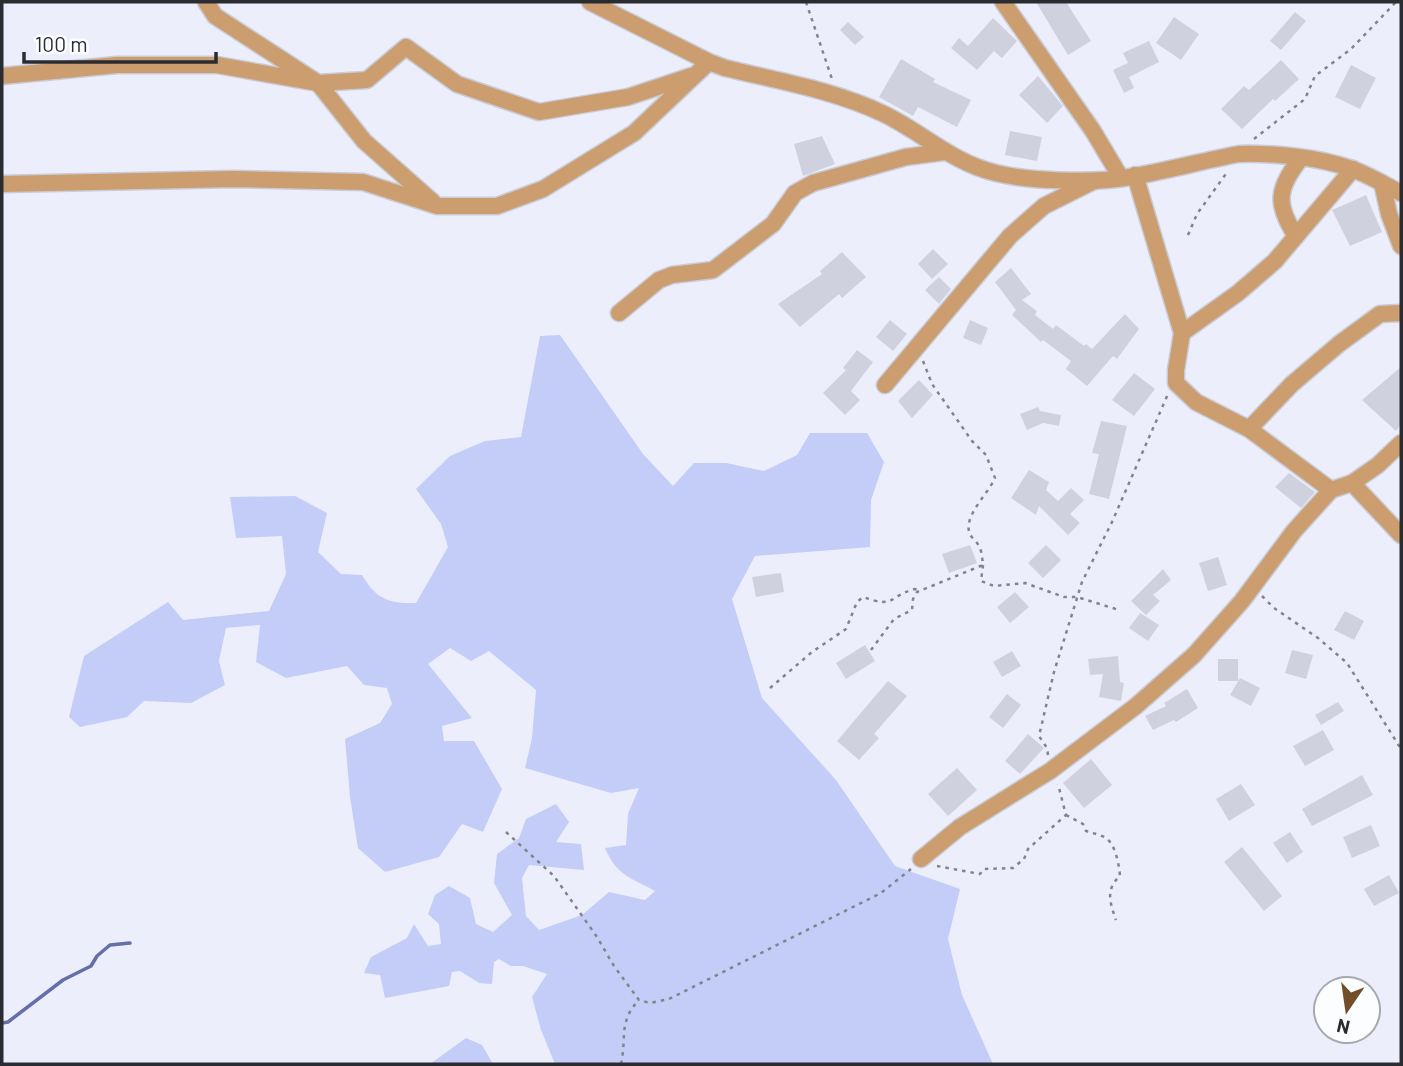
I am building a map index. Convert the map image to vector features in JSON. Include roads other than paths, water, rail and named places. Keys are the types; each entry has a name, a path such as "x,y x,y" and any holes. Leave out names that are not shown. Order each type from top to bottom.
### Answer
{"street":[{"path":"206,2 215,16 318,83 364,141 438,206"},
{"path":"590,2 709,62 838,95 884,114 944,152 973,167 999,174 1097,179 1128,177 1239,154 1278,155 1353,169 1401,193"},
{"path":"1003,2 1128,177 1182,333 1176,383 1196,402 1249,429 1331,490"},
{"path":"2,76 117,65 217,65 318,83 367,80 406,47 457,84 539,111 628,96 696,74"},
{"path":"2,184 233,179 363,181 438,206 497,206 543,189 634,133 709,62"},
{"path":"619,313 659,280 672,275 713,270 774,224 800,189 813,183 906,158 944,152"},
{"path":"1296,236 1284,218 1280,203 1288,174 1301,158"},
{"path":"1182,333 1238,293 1275,261 1353,169"},
{"path":"885,384 1010,236 1044,206 1097,179"},
{"path":"1382,183 1389,214 1401,246"},
{"path":"1249,429 1292,384 1339,344 1380,314 1401,313"},
{"path":"920,859 960,827 1050,771 1136,706 1194,654 1253,588 1294,531 1331,490 1352,483 1378,465 1401,443"},
{"path":"1352,483 1401,535"}],"waterway":[{"path":"2,1023 8,1022 63,980 91,966 97,956 110,945 130,943"}]}
